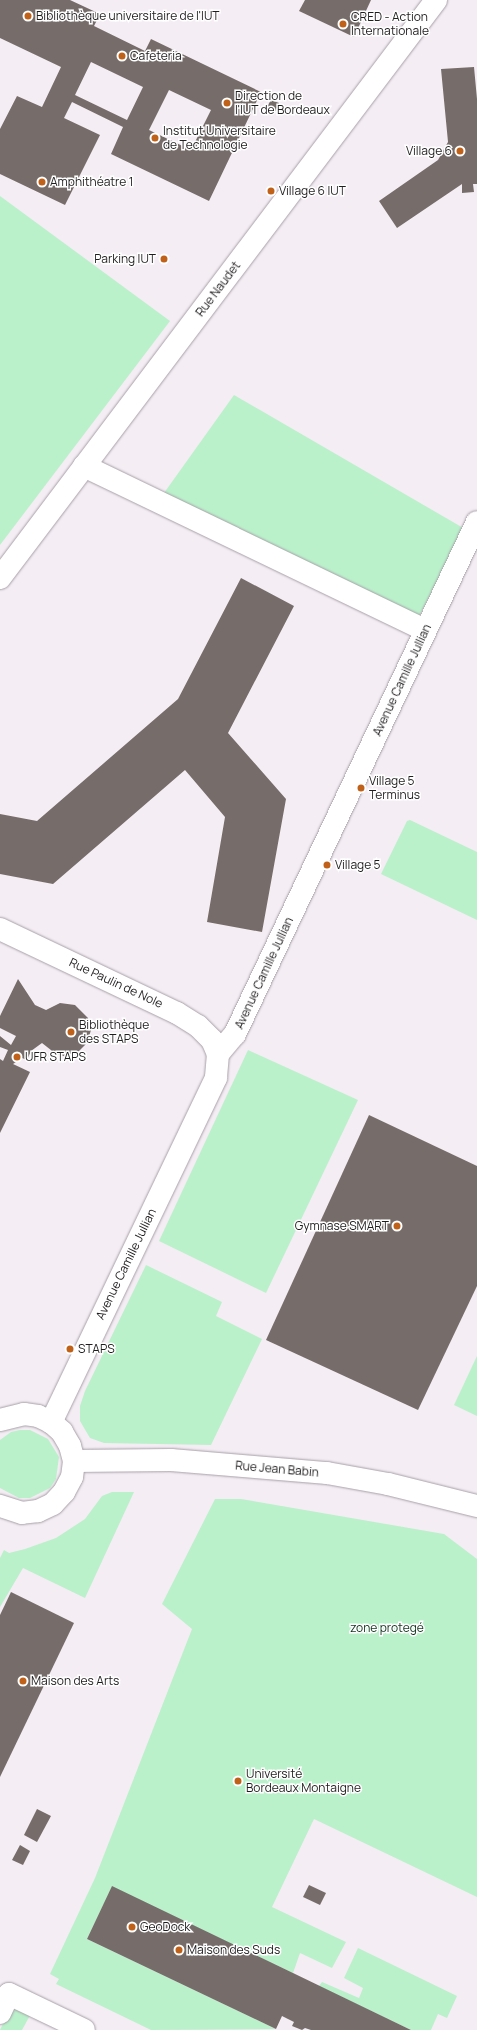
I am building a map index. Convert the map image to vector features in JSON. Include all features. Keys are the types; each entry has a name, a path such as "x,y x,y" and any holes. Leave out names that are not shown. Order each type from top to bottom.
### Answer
{"street":[{"name":"Rue Naudet","path":"0,578 436,0"},
{"path":"84,466 426,630"},
{"name":"Avenue Camille Jullian","path":"51,1422 216,1078 218,1054 235,1034 477,522"},
{"name":"Rue Paulin de Nole","path":"0,929 177,1013 198,1026 212,1040 218,1054"},
{"path":"0,1420 24,1414 38,1416 51,1422 66,1439 74,1461 72,1477 64,1492 53,1504 38,1511 2,1514"},
{"name":"Rue Jean Babin","path":"74,1461 171,1460 326,1473 388,1484 477,1506"},
{"path":"0,2013 9,1994 84,2030"}],"green space":[{"path":"0,196 170,321 0,545"},
{"path":"234,395 465,529 417,620 164,493"},
{"path":"410,820 477,852 477,920 381,874 407,821"},
{"path":"248,1050 358,1100 266,1293 159,1241"},
{"path":"146,1265 222,1302 216,1316 262,1339 211,1445 104,1443 90,1438 80,1421 80,1406 85,1391"},
{"path":"477,1356 477,1416 454,1405"},
{"path":"30,1430 48,1439 59,1457 56,1479 50,1488 30,1498 19,1498 0,1488 0,1440 11,1432"},
{"path":"112,1492 134,1492 85,1598 23,1568 0,1607 0,1558 4,1550 9,1553 56,1538 85,1519 102,1496"},
{"name":"zone protegé","path":"215,1499 241,1499 444,1534 477,1559 477,1897 314,1819 272,1907 346,1942 332,1968 300,1953 293,1973 112,1887 87,1939 276,2029 151,2030 56,1984 59,1979 50,1974 95,1878 192,1629 162,1604"},
{"path":"358,1948 457,1996 447,2018 438,2014 431,2030 411,2030 319,1986 322,1982 359,1998 363,1988 344,1978"},
{"path":"22,2006 33,2010 22,2030 0,2030 7,2015"}],"building":[{"path":"0,0 70,0 100,14 94,26 145,51 151,39 261,92 209,201 111,154 123,127 72,102 64,118 100,135 65,205 0,174 0,129 17,96 42,107 61,67 0,38","holes":["91,62 143,87 127,120 75,95","169,90 211,110 191,150 149,130"]},
{"name":"CRED - Action Internationale","path":"305,0 371,0 354,37 299,11"},
{"name":"Village 6","path":"474,67 477,99 477,184 473,184 474,192 462,193 462,184 397,228 379,201 438,160 448,142 441,69"},
{"path":"271,100 279,103 274,114 265,110"},
{"path":"241,578 294,606 228,733 286,799 262,932 207,922 225,817 185,770 53,884 0,874 0,814 37,821 178,699"},
{"name":"UFR STAPS","path":"18,979 35,1005 46,1010 60,1003 75,1005 88,1018 91,1030 87,1043 79,1051 64,1056 56,1054 42,1043 31,1051 27,1060 22,1058 13,1064 30,1072 0,1133 0,1059 3,1061 8,1050 0,1047 0,1036 11,1045 16,1036 0,1028 0,1016"},
{"name":"Gymnase SMART","path":"369,1115 477,1166 477,1286 418,1410 266,1340"},
{"name":"Maison des Arts","path":"11,1592 74,1623 0,1777 0,1615"},
{"path":"37,1809 51,1816 37,1842 24,1835"},
{"path":"20,1845 30,1851 23,1865 12,1860"},
{"path":"309,1885 326,1893 320,1905 303,1897"},
{"name":"Maison des Suds","path":"112,1886 411,2030 311,2030 305,2028 302,2030 292,2026 294,2022 282,2016 276,2029 87,1939"}],"place":[{"name":"Bibliothèque universitaire de l'IUT","path":"28,16"},
{"name":"CRED - Action Internationale","path":"343,24"},
{"name":"Cafeteria","path":"122,56"},
{"name":"Direction de l'IUT de Bordeaux","path":"227,103"},
{"name":"Institut Universitaire de Technologie","path":"155,138"},
{"name":"Village 6","path":"460,151"},
{"name":"Amphithéatre 1","path":"42,182"},
{"name":"Village 6 IUT","path":"271,191"},
{"name":"Parking IUT","path":"164,259"},
{"name":"Village 5 Terminus","path":"361,788"},
{"name":"Village 5","path":"327,865"},
{"name":"Bibliothèque des STAPS","path":"71,1032"},
{"name":"UFR STAPS","path":"17,1057"},
{"name":"Gymnase SMART","path":"397,1226"},
{"name":"STAPS","path":"70,1349"},
{"name":"Maison des Arts","path":"23,1681"},
{"name":"Université Bordeaux Montaigne","path":"238,1781"},
{"name":"GeoDock","path":"132,1927"},
{"name":"Maison des Suds","path":"179,1950"}]}
